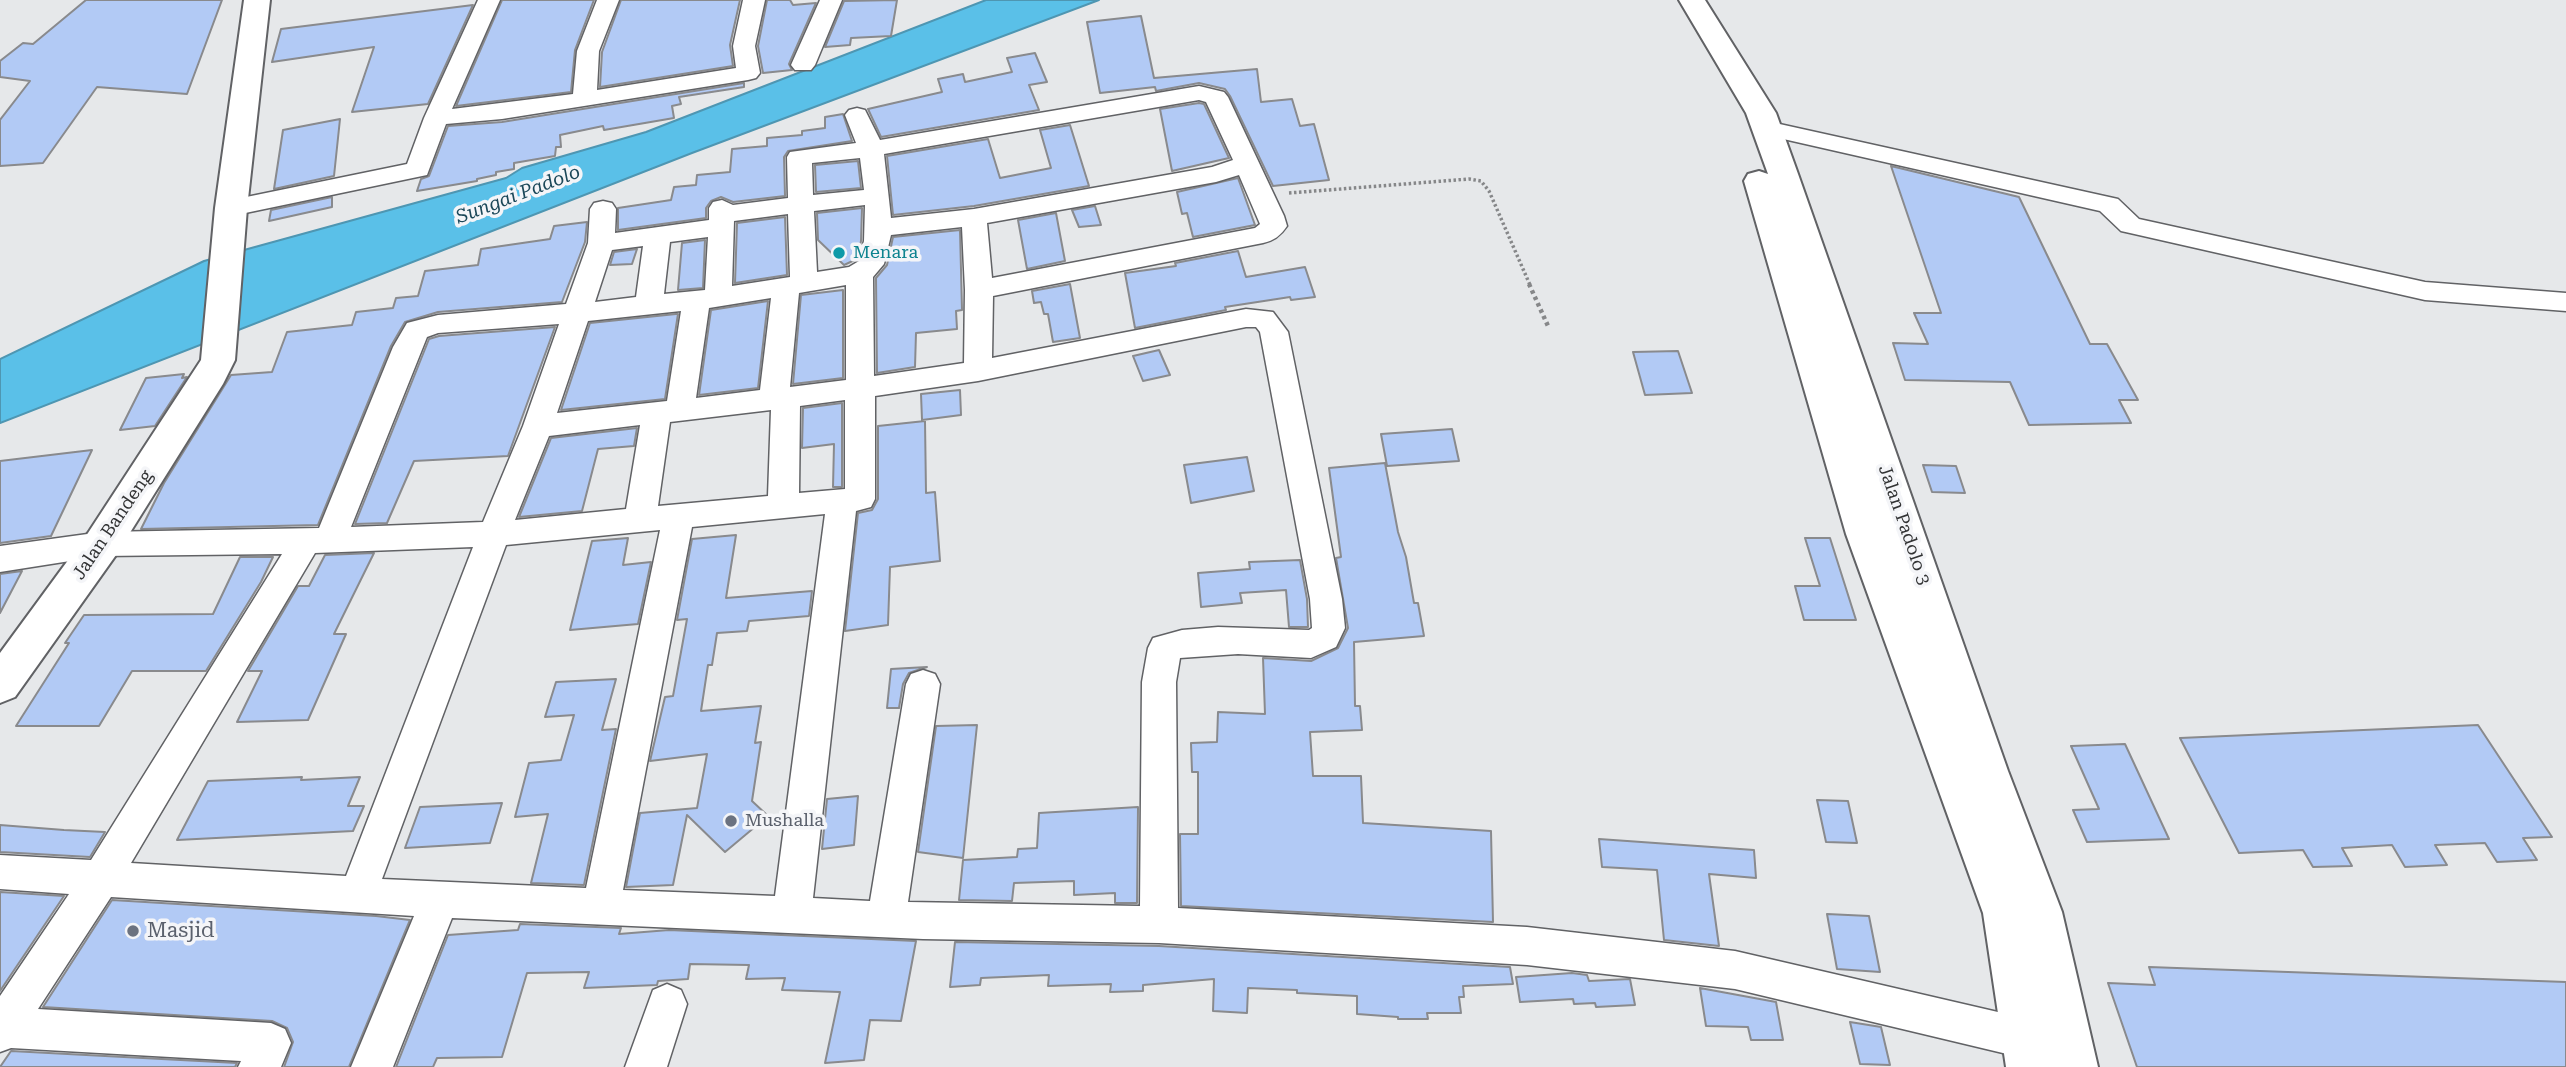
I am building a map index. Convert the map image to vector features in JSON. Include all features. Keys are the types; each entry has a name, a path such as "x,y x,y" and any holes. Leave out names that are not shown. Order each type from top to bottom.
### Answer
{"street":[{"path":"257,0 231,208 418,170 436,118 489,0"},
{"path":"584,99 588,51 608,0"},
{"path":"436,118 502,112 748,73 744,46 754,0"},
{"path":"803,65 831,0"},
{"path":"1668,0 1711,71 1754,164 1845,408"},
{"path":"1692,0 1761,113 1845,408 1865,534 2023,912 2073,1067"},
{"path":"783,507 780,399 795,285 799,158 871,149 1199,93 1216,97 1274,226 1263,236 979,290"},
{"path":"1,1028 100,880 318,540 417,330 438,324 707,299 860,273 871,264 878,228 871,149 857,115"},
{"path":"1766,128 2109,205 2130,225 2425,291 2566,302"},
{"path":"878,228 974,217 1216,174 1247,164"},
{"path":"601,243 659,235 722,213 877,196"},
{"name":"Jalan Bandeng","path":"0,685 102,544 211,375 218,360 231,208"},
{"path":"358,893 494,534 538,426 601,243 603,209"},
{"path":"640,521 668,411 707,299 722,213"},
{"path":"974,217 979,290 978,371"},
{"path":"649,305 659,235"},
{"path":"0,559 102,544 494,534 860,499 860,273"},
{"path":"538,426 861,389 978,371 1246,318 1261,317 1269,321 1274,331 1326,599 1327,636 1323,641 1311,644 1206,642 1166,648 1162,654 1159,682 1159,925"},
{"path":"792,915 842,501"},
{"path":"601,906 678,517"},
{"path":"886,919 923,684"},
{"path":"0,872 440,900 886,919 1159,925 1527,946 1735,970 2029,1053 2023,912"},
{"path":"372,1067 440,900"},
{"path":"646,1067 667,1004"},
{"path":"1,1028 271,1043 259,1067"}],"path":[{"path":"1261,195 1469,179 1481,181 1489,191 1548,326"}],"water":[{"name":"Sungai Padolo","path":"986,0 1099,0 692,153 0,423 0,359 204,261 506,178 522,168 646,132"}],"building":[{"path":"86,0 222,0 187,94 97,87 43,163 0,166 0,120 30,81 0,77 0,61 23,43 33,44"},
{"path":"502,0 594,0 575,50 571,92 456,106"},
{"path":"621,0 740,0 730,45 733,66 600,87 602,52"},
{"path":"767,0 790,0 793,5 816,3 789,64 792,70 763,73 758,46"},
{"path":"897,0 891,36 851,38 850,45 825,47 844,1"},
{"path":"473,5 428,104 352,112 374,47 272,62 281,29"},
{"path":"1141,16 1154,78 1257,69 1261,102 1292,99 1300,126 1314,124 1329,180 1273,186 1225,89 1199,83 1156,91 1155,87 1100,93 1087,22"},
{"path":"1035,53 1047,82 1029,85 1039,110 881,137 868,109 942,92 938,79 963,74 965,82 1012,72 1007,58"},
{"path":"744,83 744,87 679,97 681,104 672,106 674,118 604,130 603,126 560,135 561,147 556,147 555,156 514,163 514,169 496,172 496,175 477,181 417,191 421,179 429,176 448,126 502,122"},
{"path":"1204,104 1229,158 1172,171 1160,109"},
{"path":"843,114 852,141 788,151 784,157 785,196 733,202 721,197 711,201 706,208 706,218 618,230 618,208 671,200 674,187 696,185 697,175 730,172 732,149 767,146 767,138 802,135 802,131 825,128 825,117"},
{"path":"340,119 334,176 274,189 283,130"},
{"path":"1070,125 1089,186 974,206 893,215 887,156 988,139 1000,178 1051,168 1040,130"},
{"path":"858,161 861,188 816,192 815,165"},
{"path":"1891,166 2019,197 2090,344 2107,344 2138,400 2119,400 2131,423 2029,425 2010,382 1905,380 1893,343 1928,344 1914,313 1941,313"},
{"path":"1238,178 1255,225 1193,237 1187,213 1182,214 1177,192"},
{"path":"332,197 332,207 269,221 271,210"},
{"path":"1095,206 1101,225 1079,227 1072,210"},
{"path":"862,208 861,241 857,259 844,265 818,240 817,213"},
{"path":"1056,213 1065,261 1027,269 1018,220"},
{"path":"785,217 787,275 735,283 737,223"},
{"path":"587,222 585,242 562,302 438,312 405,322 391,346 318,525 141,529 164,483 231,375 272,372 287,332 352,325 356,312 393,308 396,298 418,296 425,271 478,265 481,249 550,239 554,226"},
{"path":"960,230 962,310 956,311 957,329 916,333 915,367 877,373 876,278 887,265 893,237"},
{"path":"705,240 703,288 678,290 682,243"},
{"path":"637,249 632,264 610,265 614,252"},
{"path":"1238,251 1246,277 1305,267 1315,297 1291,300 1290,297 1225,307 1226,310 1135,328 1125,273 1176,266 1175,263"},
{"path":"1070,284 1080,338 1053,342 1048,314 1044,314 1041,302 1034,303 1032,291"},
{"path":"843,290 843,378 793,384 801,295"},
{"path":"768,301 758,388 699,395 711,310"},
{"path":"678,314 665,399 561,410 590,323"},
{"path":"555,327 508,456 414,461 387,523 355,524 429,339"},
{"path":"1159,350 1170,375 1143,381 1133,356"},
{"path":"1678,351 1692,393 1645,395 1633,352"},
{"path":"184,374 182,378 187,377 155,426 120,430 146,378"},
{"path":"960,390 961,415 922,420 921,394"},
{"path":"842,403 842,487 833,487 834,444 802,448 803,408"},
{"path":"925,421 926,493 935,492 940,561 890,567 888,625 845,631 858,513 872,510 878,499 878,426"},
{"path":"637,428 634,446 598,449 582,511 519,517 551,438"},
{"path":"1452,429 1459,461 1387,466 1381,434"},
{"path":"92,450 51,536 0,543 0,461"},
{"path":"1247,457 1254,491 1191,503 1184,465"},
{"path":"1385,463 1414,603 1418,603 1424,636 1354,642 1355,706 1360,706 1362,730 1310,732 1313,776 1361,776 1363,823 1491,831 1493,922 1181,906 1180,834 1198,834 1198,772 1192,772 1191,743 1217,742 1218,712 1265,714 1263,658 1311,661 1338,648 1348,628 1336,558 1341,557 1329,468"},
{"path":"1923,465 1956,466 1965,493 1932,492"},
{"path":"736,535 726,598 812,591 809,616 749,621 747,631 717,633 712,665 708,665 701,711 761,706 755,743 761,742 752,801 768,816 725,852 687,815 673,885 626,887 640,813 697,808 707,754 650,761 665,697 673,696 687,619 677,620 692,539"},
{"path":"628,538 623,565 651,562 638,624 570,630 592,541"},
{"path":"1805,538 1830,538 1856,620 1804,620 1795,586 1820,586"},
{"path":"374,553 334,634 346,634 308,720 237,722 262,671 248,671 298,586 309,586 325,555"},
{"path":"240,557 273,557 261,582 206,671 132,671 99,726 16,726 84,615 213,614"},
{"path":"1300,560 1307,599 1308,627 1289,627 1286,590 1240,593 1242,603 1201,607 1198,573 1250,569 1249,562"},
{"path":"22,571 0,613 0,574"},
{"path":"927,667 909,673 903,684 899,708 887,708 891,669"},
{"path":"616,679 602,730 616,729 584,885 531,883 548,814 515,817 529,763 561,760 574,715 545,717 556,682"},
{"path":"977,725 963,858 918,852 936,726"},
{"path":"2478,725 2552,837 2523,838 2537,860 2497,862 2485,843 2435,845 2447,865 2405,867 2392,845 2342,848 2352,866 2313,867 2303,850 2239,853 2180,738"},
{"path":"2125,744 2169,839 2087,842 2073,810 2099,809 2071,746"},
{"path":"302,777 301,780 360,777 348,806 364,806 353,831 177,840 208,781"},
{"path":"858,796 854,845 822,849 827,799"},
{"path":"1817,800 1848,801 1857,843 1826,842"},
{"path":"502,803 490,843 405,848 420,807"},
{"path":"1138,807 1137,903 1115,903 1115,893 1074,895 1074,881 1014,883 1012,901 959,900 963,860 1017,857 1018,849 1037,848 1039,813"},
{"path":"0,825 105,832 90,857 0,852"},
{"path":"1599,839 1754,850 1756,878 1709,874 1719,946 1664,940 1657,870 1602,867"},
{"path":"0,892 64,896 0,991"},
{"path":"112,900 410,920 349,1067 284,1067 293,1042 287,1028 272,1021 43,1007"},
{"path":"1827,914 1869,916 1880,972 1837,969"},
{"path":"520,924 621,928 619,934 669,930 916,941 901,1021 870,1020 864,1060 825,1063 840,992 782,990 785,978 746,979 749,965 690,964 688,979 658,981 657,985 584,988 589,972 527,973 502,1057 437,1058 433,1067 396,1067 448,935 518,930"},
{"path":"955,942 1159,946 1510,967 1513,984 1463,986 1464,997 1459,997 1461,1013 1427,1013 1428,1019 1398,1019 1357,1014 1357,996 1248,988 1247,1013 1213,1011 1214,979 1143,985 1143,991 1110,992 1111,984 1048,986 1049,975 981,978 980,985 950,987"},
{"path":"2149,967 2566,982 2566,1067 2137,1067 2108,983 2155,985"},
{"path":"1572,973 1587,975 1589,981 1630,979 1635,1005 1596,1007 1595,1003 1574,1004 1573,999 1520,1002 1516,977"},
{"path":"1700,988 1776,1002 1783,1040 1751,1040 1748,1027 1706,1026"},
{"path":"1850,1022 1881,1027 1890,1065 1860,1064"},
{"path":"11,1051 237,1063 235,1067 0,1067"}],"place":[{"name":"Menara","path":"839,253"},
{"name":"Mushalla","path":"731,821"},
{"name":"Masjid","path":"133,931"}]}
